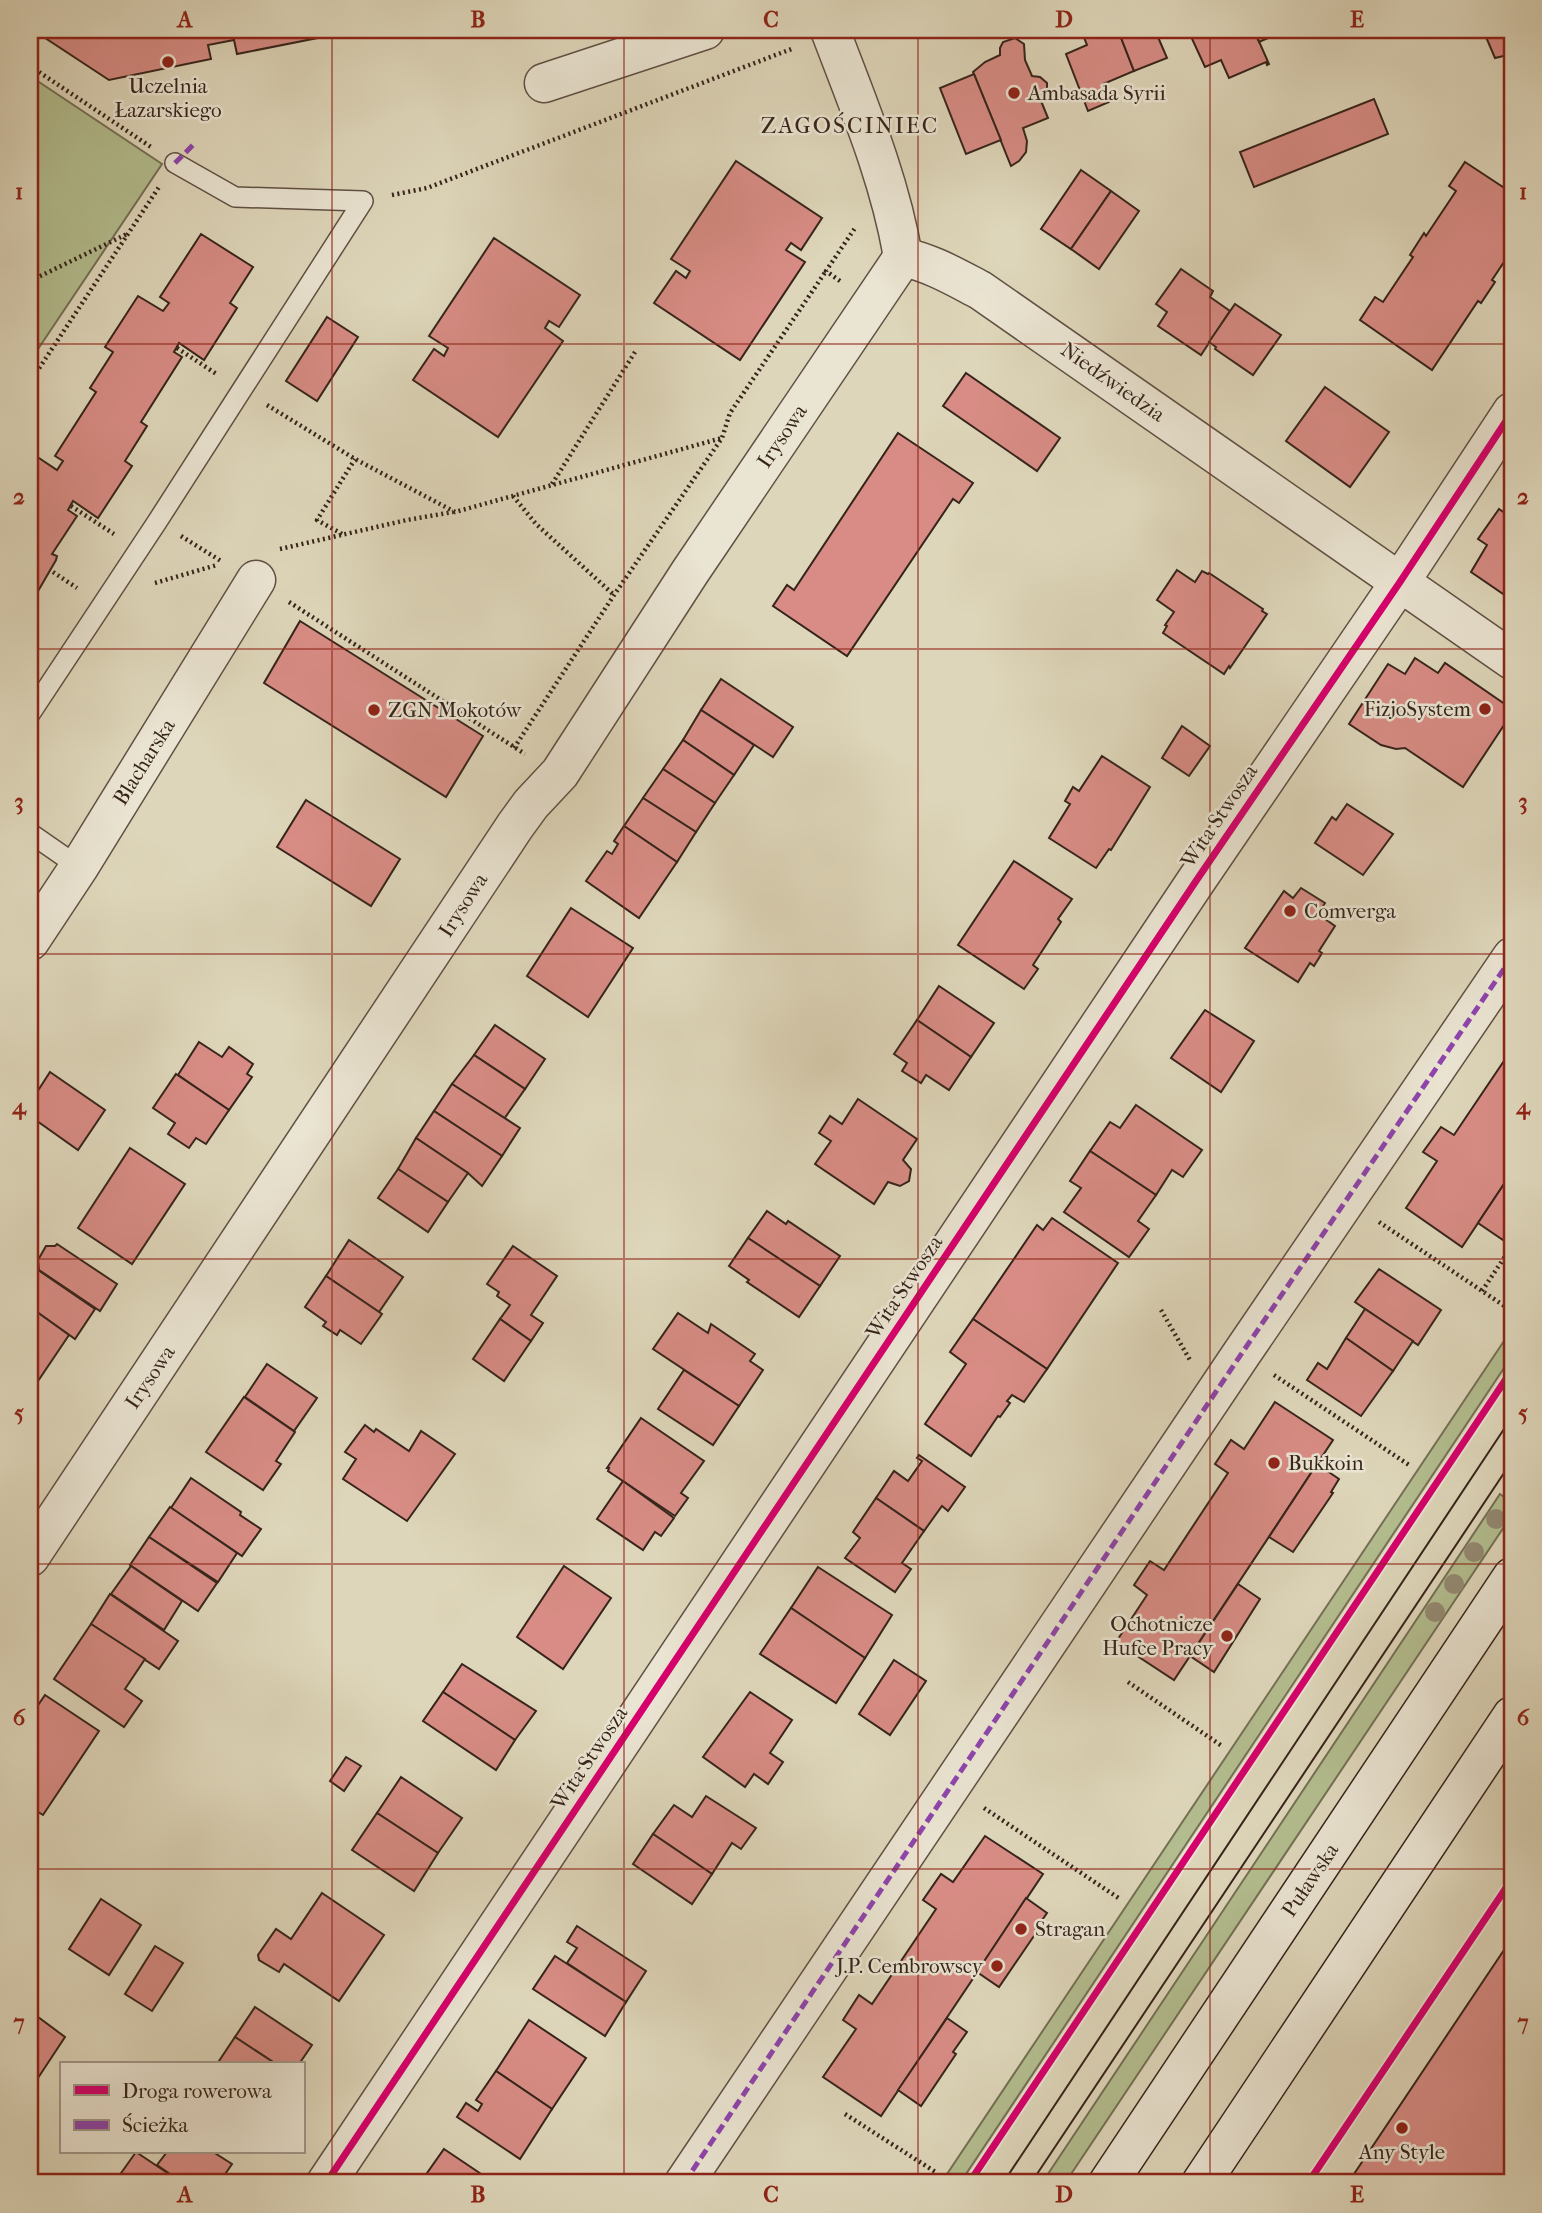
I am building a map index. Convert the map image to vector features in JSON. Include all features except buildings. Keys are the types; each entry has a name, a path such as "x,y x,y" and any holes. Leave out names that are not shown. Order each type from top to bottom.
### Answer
{"street":[{"path":"544,83 705,30"},
{"path":"831,32 887,188 898,226 903,257"},
{"name":"Niedźwiedzia","path":"903,257 939,269 980,290 1512,660"},
{"name":"Irysowa","path":"30,1557 515,826 531,804 560,774 690,572 903,257"},
{"name":"Wita Stwosza","path":"326,2183 1512,412"},
{"name":"Blacharska","path":"30,942 266,565"},
{"path":"684,2183 1512,957"},
{"name":"Puławska","path":"1108,2183 1512,1577"},
{"path":"1201,2183 1512,1716"}],"lane":[{"path":"175,163 235,197 363,201"},
{"path":"30,714 363,201"},
{"path":"30,834 79,867"}],"path":[{"path":"363,201 426,188 831,32"},
{"path":"30,66 175,163 30,382"},
{"path":"30,281 127,233"},
{"path":"514,748 614,595 722,438 730,413 826,271"},
{"path":"177,348 355,458 455,512"},
{"path":"552,484 635,352"},
{"path":"266,565 342,534 455,512 722,438"},
{"path":"342,534 317,520 355,458"},
{"path":"513,496 536,524 614,595"},
{"path":"71,506 138,550"},
{"path":"118,579 135,588 224,563 157,522"},
{"path":"266,565 514,748 560,774"},
{"path":"1346,1200 1512,1311"},
{"path":"1482,1291 1512,1246"},
{"path":"1161,1310 1191,1361 1232,1368 1409,1465"},
{"path":"1128,1682 1222,1746"},
{"path":"951,1786 1120,1899"},
{"path":"845,2114 937,2173"}],"green space":[{"path":"30,76 162,164 30,361"},
{"path":"1512,1329 1512,1356 960,2183 941,2183"},
{"path":"1500,1494 1512,1503 1512,1515 1065,2183 1042,2183"}],"tram line":[{"path":"1003,2183 1512,1417"},
{"path":"1031,2183 1512,1461"}],"marked path":[{"path":"175,163 196,142"},
{"path":"684,2183 1242,1353 1512,957"}],"cycle path":[{"path":"326,2183 1512,412"},
{"path":"969,2183 1512,1370"},
{"path":"1308,2183 1512,1879"}],"place":[{"name":"Uczelnia Łazarskiego","path":"168,62"},
{"name":"Ambasada Syrii","path":"1014,93"},
{"name":"FizjoSystem","path":"1485,709"},
{"name":"ZGN Mokotów","path":"374,710"},
{"name":"Comverga","path":"1290,911"},
{"name":"Bukkoin","path":"1274,1463"},
{"name":"Ochotnicze Hufce Pracy","path":"1227,1636"},
{"name":"Stragan","path":"1021,1929"},
{"name":"J.P. Cembrowscy","path":"997,1966"},
{"name":"Any Style","path":"1402,2128"}],"district":[{"name":"ZAGOŚCINIEC","path":"850,125"}]}
